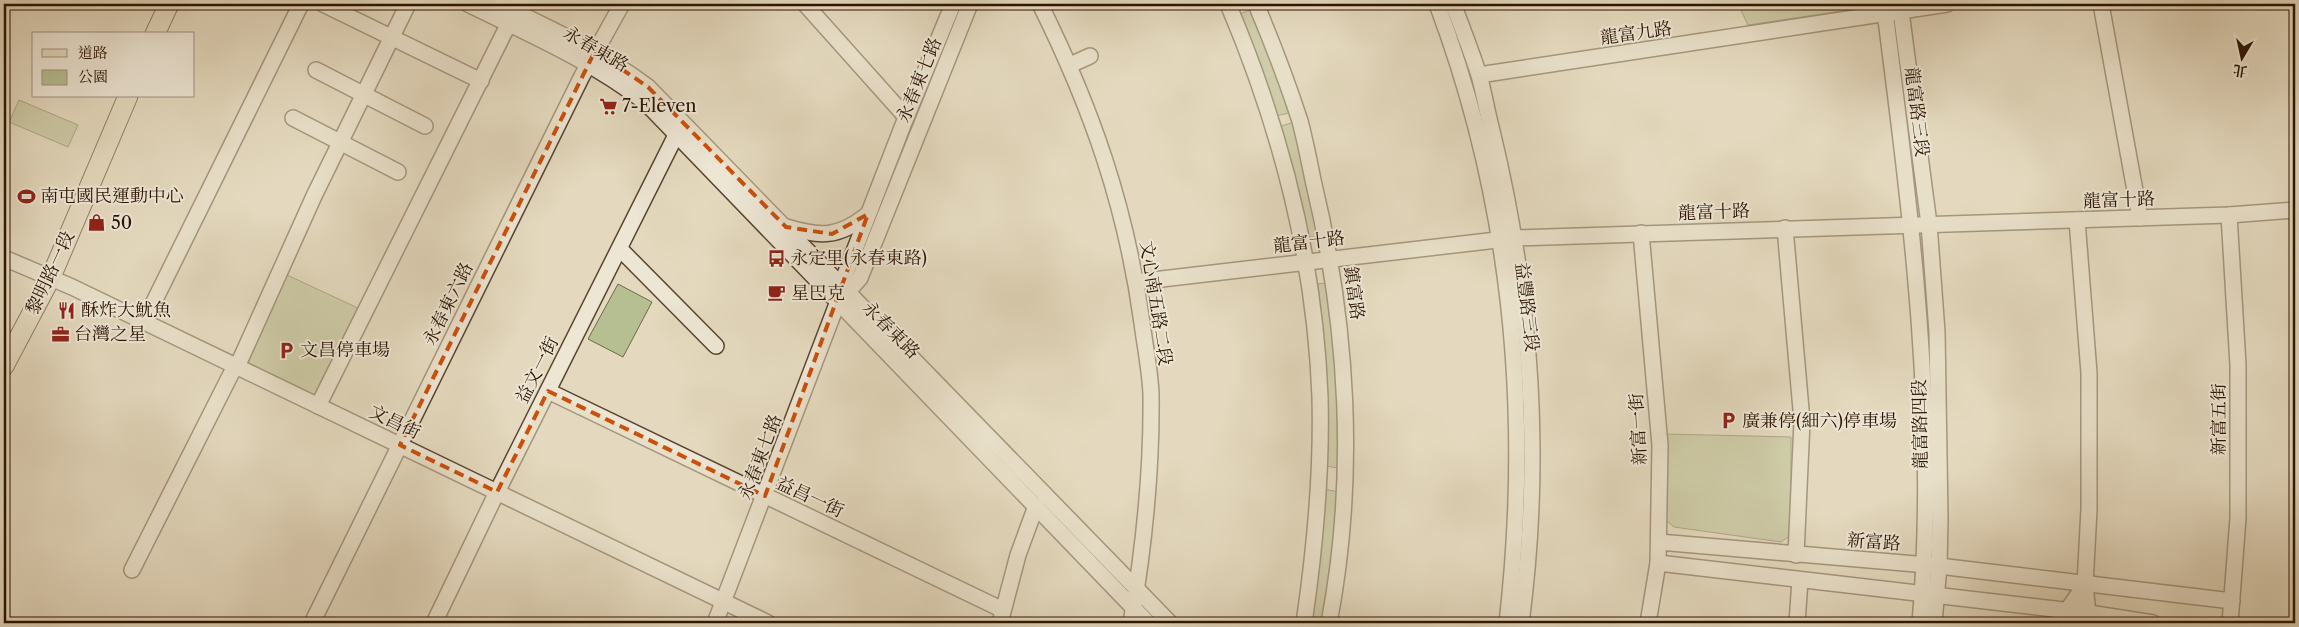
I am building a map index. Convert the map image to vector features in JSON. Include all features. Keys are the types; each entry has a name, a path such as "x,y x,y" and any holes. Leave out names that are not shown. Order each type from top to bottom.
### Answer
{"main road":[{"path":"156,32 169,4"},
{"name":"黎明路一段","path":"4,366 51,277 127,98"}],"street":[{"path":"144,322 302,4"},
{"path":"323,4 481,81"},
{"path":"132,570 236,366 314,196 408,4"},
{"name":"永春東路","path":"468,4 512,18 648,87 1170,623"},
{"name":"永春東路","path":"499,4 512,18"},
{"name":"永春東六路","path":"312,623 592,58 622,4"},
{"path":"805,4 906,117"},
{"name":"永春東七路","path":"715,623 844,287 868,214 953,4"},
{"name":"永春東七路","path":"844,287 860,278 970,4"},
{"name":"文心南五路二段","path":"1040,4 1070,65 1111,174 1136,282 1151,392 1150,479 1132,616"},
{"path":"1228,4 1283,154 1305,262 1320,397 1314,545 1304,623"},
{"name":"鎮富路","path":"1256,4 1298,116 1330,258 1339,313 1344,398 1344,479 1336,585 1329,623"},
{"name":"益豐路三段","path":"1437,4 1470,102 1507,239 1527,338 1533,438 1529,552 1521,623"},
{"name":"益豐路三段","path":"1453,4 1479,76 1501,166 1514,336 1518,418 1516,520 1507,623"},
{"name":"龍富九路","path":"1479,76 1885,8 1947,4"},
{"path":"2101,4 2140,218"},
{"name":"龍富路三段","path":"1901,7 1929,224"},
{"name":"龍富路三段","path":"1885,8 1912,224"},
{"path":"318,406 512,18"},
{"path":"1070,65 1090,56"},
{"name":"永春東路","path":"592,58 623,86 646,103 795,257 837,304 1036,506 1132,616 1148,623"},
{"path":"316,70 425,126"},
{"path":"1272,124 1298,116"},
{"path":"293,118 398,172"},
{"name":"益文一街","path":"434,623 497,492 676,135"},
{"name":"龍富十路","path":"1136,282 1330,258 1507,239 1785,228 2229,215 2295,210"},
{"path":"786,227 815,234 832,234 848,228 868,214"},
{"name":"新富五街","path":"2229,215 2238,365 2238,518 2230,623"},
{"path":"2077,220 2089,382 2090,509 2085,584 2089,618"},
{"name":"龍富路四段","path":"1912,224 1932,566"},
{"name":"龍富路四段","path":"1929,224 1937,332 1940,473 1930,595 1934,623"},
{"path":"1785,228 1802,421 1796,555"},
{"name":"新富一街","path":"1641,233 1660,446 1658,564 1648,623"},
{"path":"620,249 716,346"},
{"name":"文昌街","path":"4,258 51,277 768,623"},
{"name":"益昌一街","path":"548,391 764,496 1002,616"},
{"path":"1318,479 1344,479"},
{"path":"1002,616 1018,555 1036,506"},
{"name":"新富路","path":"1659,542 1932,566 2232,601"},
{"path":"1658,564 1930,595 2063,617 2153,623"},
{"path":"1797,623 1800,580"},
{"path":"2063,617 2085,584"},
{"name":"龍富路四段","path":"1920,623 1930,595"}],"highlighted area":[{"path":"595,51 648,87 786,227 832,234 868,214 765,496 548,391 497,492 400,445"}],"green space":[{"path":"1738,4 1870,4 1861,8 1748,25"},
{"path":"1252,9 1258,16 1290,113 1275,116 1240,14"},
{"path":"19,100 78,125 68,147 9,122"},
{"path":"1294,124 1320,237 1308,237 1280,129 1281,126"},
{"path":"287,275 360,309 317,398 244,363"},
{"path":"1328,283 1341,416 1338,468 1325,466 1315,284"},
{"path":"618,284 652,302 623,357 588,339"},
{"path":"1666,434 1791,437 1791,535 1781,542 1674,527 1666,520"},
{"path":"1325,489 1338,492 1338,514 1323,623 1309,623"}],"place":[{"name":"7-Eleven","path":"608,106"},
{"name":"南屯國民運動中心","path":"26,196"},
{"name":"50","path":"97,223"},
{"name":"永定里(永春東路)","path":"776,258"},
{"name":"星巴克","path":"777,293"},
{"name":"酥炸大魷魚","path":"67,310"},
{"name":"台灣之星","path":"60,334"},
{"name":"文昌停車場","path":"286,350"},
{"name":"廣兼停(細六)停車場","path":"1728,421"}]}
